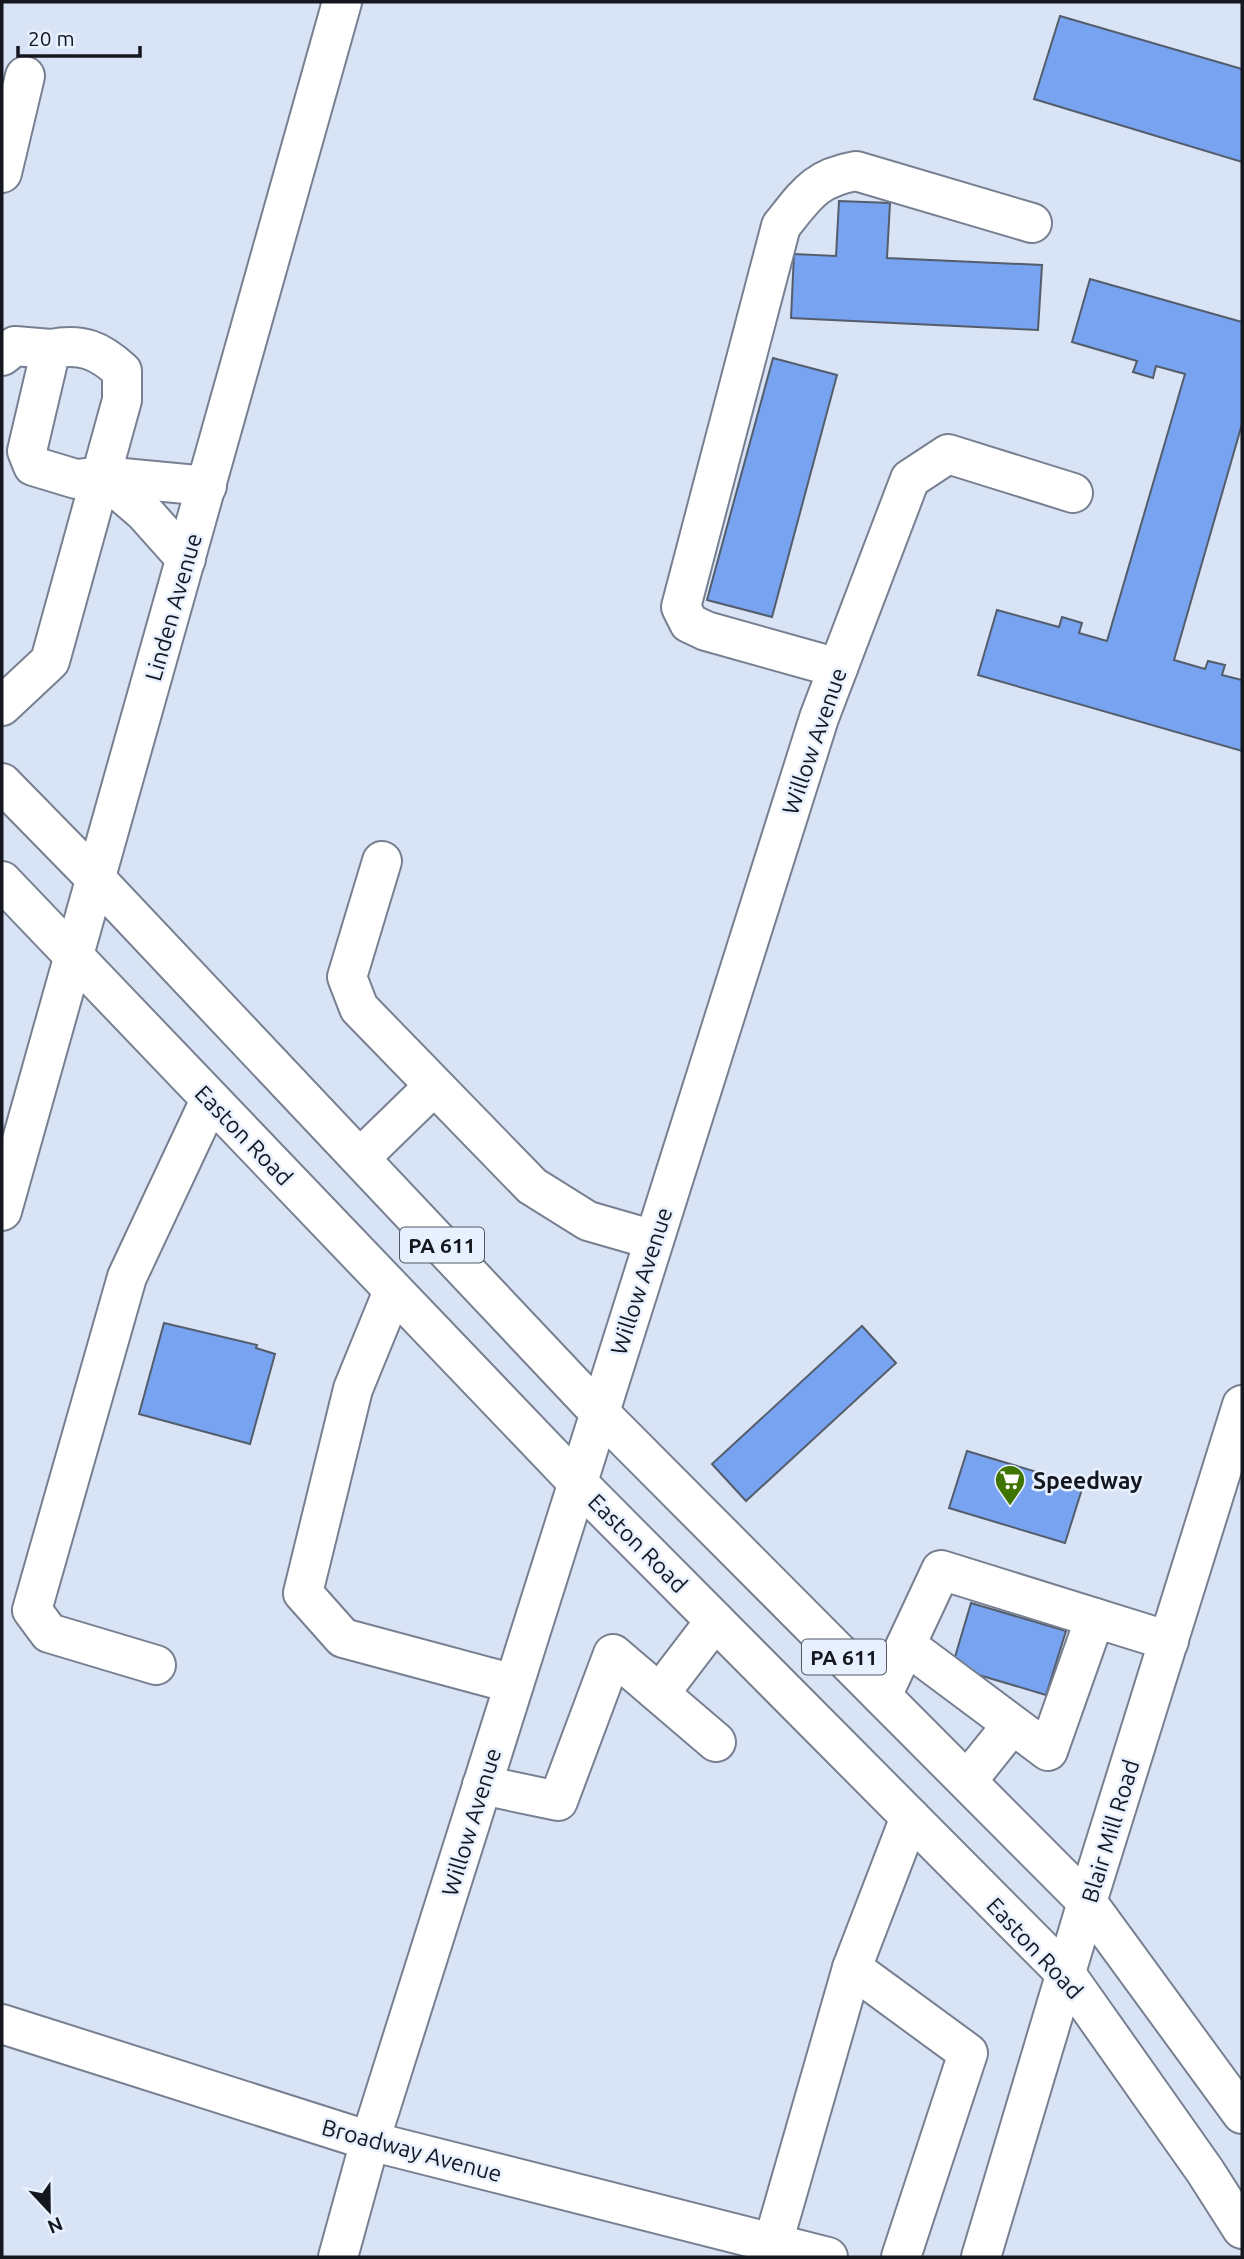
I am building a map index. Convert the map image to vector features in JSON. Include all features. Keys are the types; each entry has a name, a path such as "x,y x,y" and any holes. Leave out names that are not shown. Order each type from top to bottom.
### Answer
{"main road":[{"name":"Linden Avenue","path":"2,1211 342,2"},
{"path":"2,173 24,76"},
{"path":"838,668 706,631 689,623 681,607 781,226 806,195 830,176 856,171 1032,223"},
{"path":"2,356 15,346 51,349 89,347 105,355 122,372 122,400 50,661 9,684"},
{"path":"51,349 27,451 33,466 76,479 102,476 207,486"},
{"name":"Willow Avenue","path":"338,2257 370,2141 819,718 910,479 948,454 1073,493"},
{"path":"102,476 144,512 186,559"},
{"name":"PA 611","path":"2,783 97,880 599,1412 1087,1902 1242,2114"},
{"path":"382,861 347,977 359,1008 532,1186 588,1221 654,1240"},
{"name":"Easton Road","path":"2,881 577,1482 1066,1974 1205,2171 1242,2230"},
{"path":"360,1158 434,1086"},
{"path":"156,1665 49,1633 32,1610 127,1277 210,1100"},
{"path":"393,1291 353,1389 303,1593 344,1638 514,1684"},
{"name":"Blair Mill Road","path":"981,2257 1087,1902 1242,1405"},
{"path":"882,1696 941,1570 1169,1641"},
{"path":"906,1645 1048,1751 1095,1618"},
{"path":"660,1693 715,1620"},
{"path":"482,1785 558,1801 613,1654 716,1741"},
{"path":"967,1781 1012,1726"},
{"path":"773,2243 852,1968 910,1817"},
{"path":"852,1968 968,2053 901,2257"},
{"name":"Broadway Avenue","path":"2,2024 370,2141 828,2257"}],"building":[{"path":"1060,16 1242,69 1242,162 1034,99"},
{"path":"839,201 890,203 887,258 1042,265 1038,330 791,318 794,254 836,256"},
{"path":"1090,279 1242,322 1242,424 1174,660 1205,669 1208,661 1225,665 1222,675 1242,680 1242,751 978,675 997,610 1059,627 1062,617 1082,623 1079,633 1107,641 1185,374 1156,366 1153,378 1133,372 1137,361 1072,342"},
{"path":"773,358 837,375 772,617 707,600"},
{"path":"164,1323 257,1345 256,1348 275,1354 250,1444 139,1414"},
{"path":"862,1326 896,1363 746,1501 712,1464"},
{"path":"967,1451 1083,1486 1065,1543 949,1508"},
{"path":"971,1603 1066,1631 1046,1695 952,1667"}],"place":[{"name":"Speedway","path":"1010,1507"}]}
